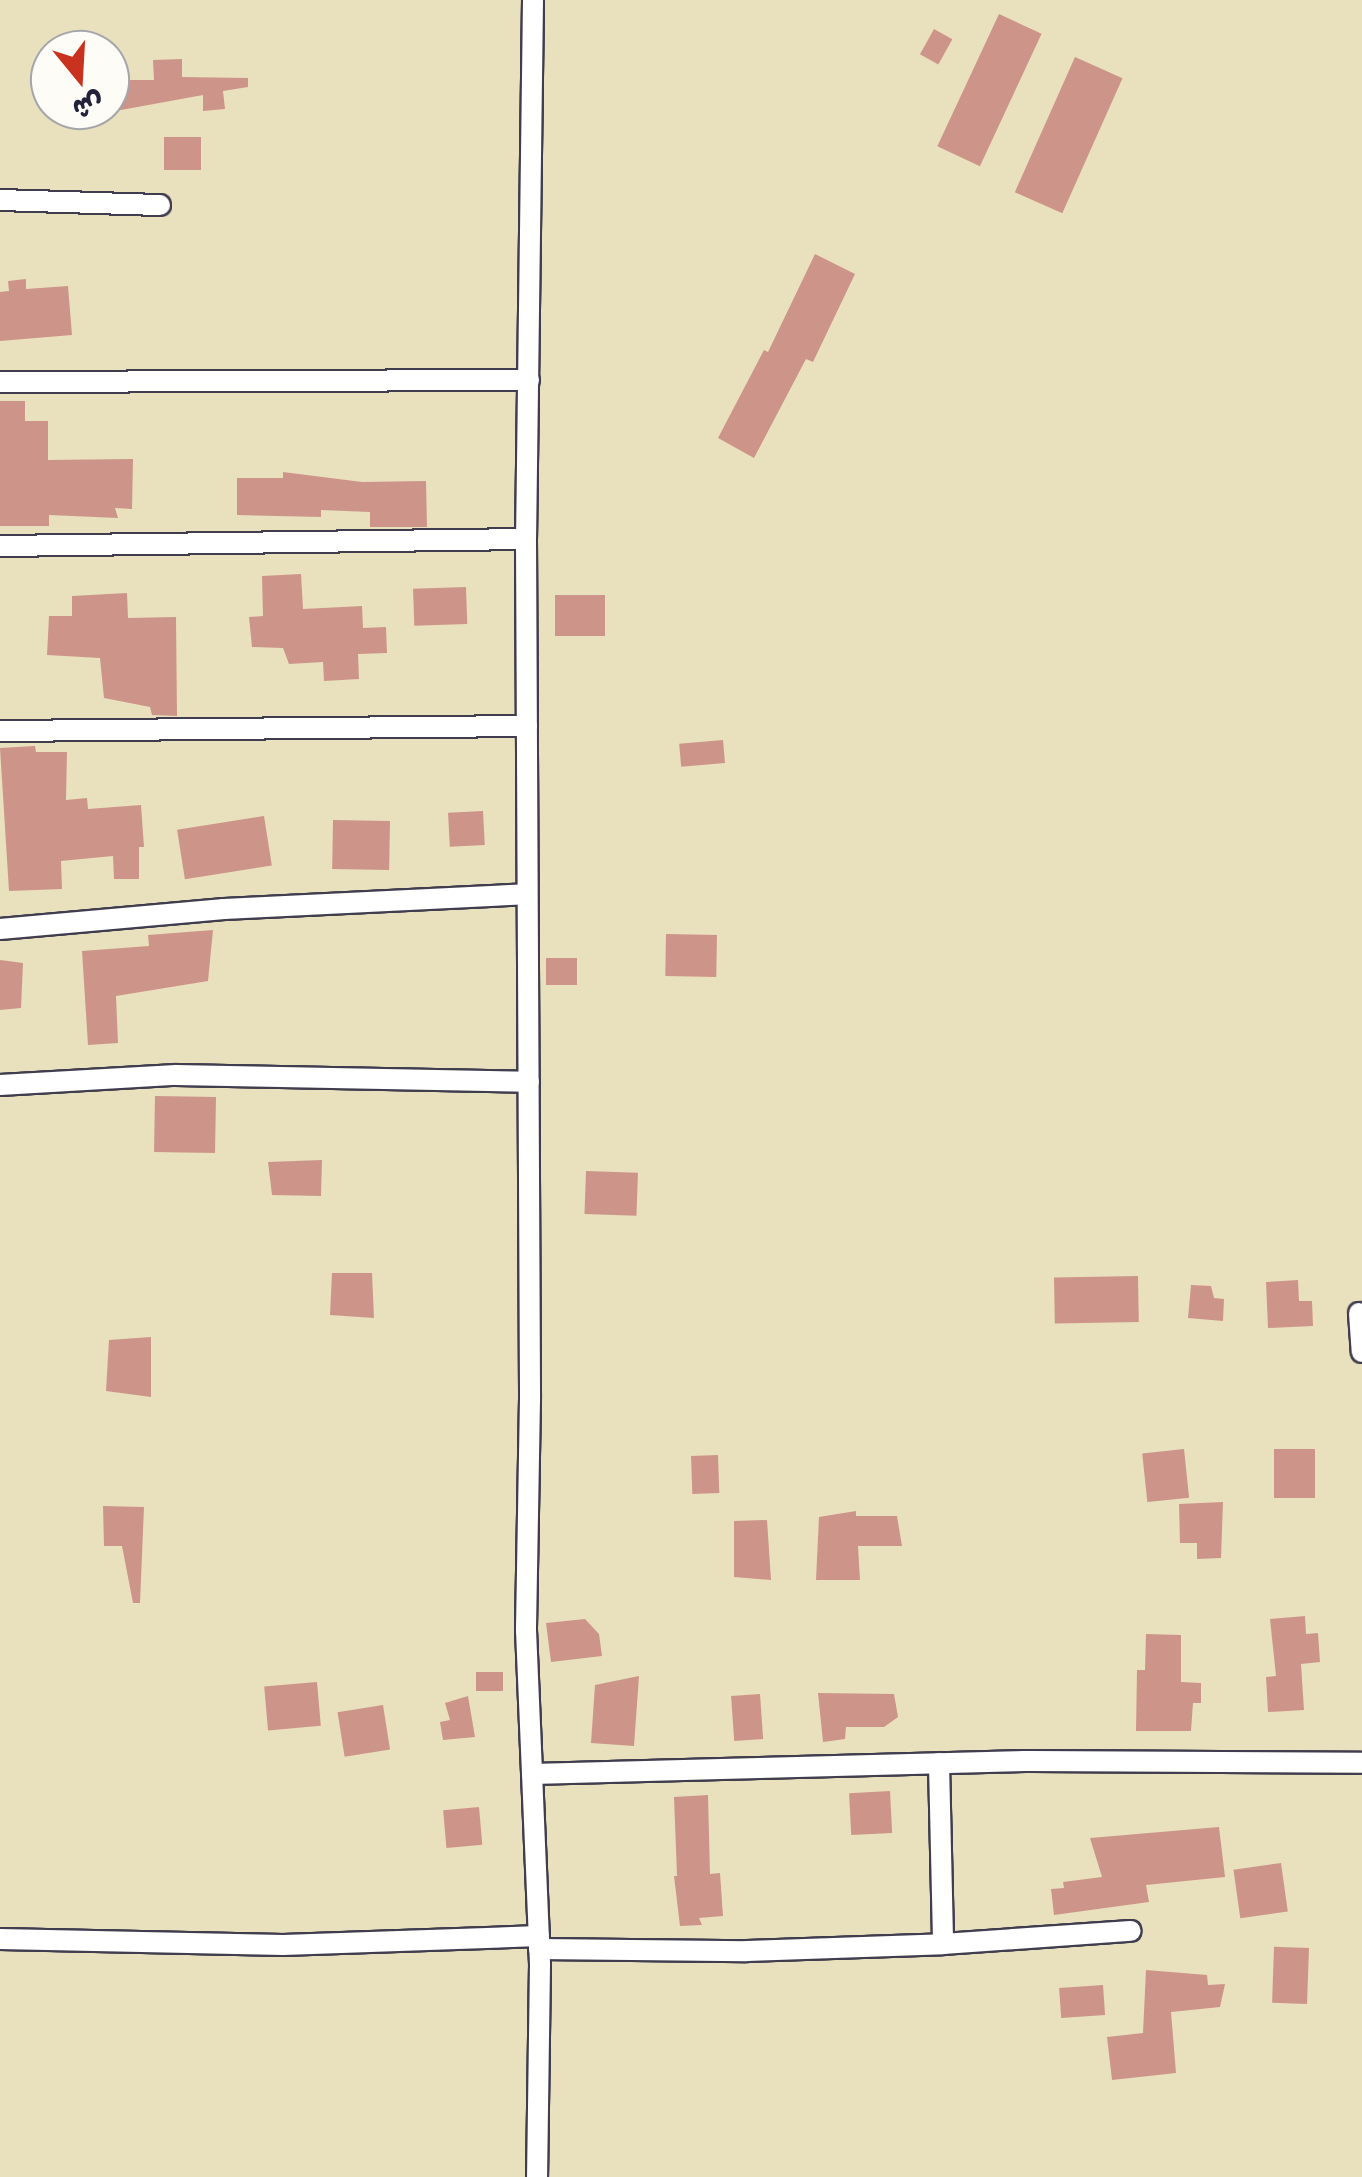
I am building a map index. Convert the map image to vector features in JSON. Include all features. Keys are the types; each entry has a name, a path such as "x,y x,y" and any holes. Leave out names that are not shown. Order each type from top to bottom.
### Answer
{"street":[{"path":"534,0 526,539 526,1630 539,1942 536,2177"},
{"path":"0,200 160,206"},
{"path":"0,382 528,380"},
{"path":"0,546 526,539"},
{"path":"0,731 526,726"},
{"path":"0,930 224,909 526,894"},
{"path":"0,1085 176,1075 529,1082"},
{"path":"1360,1313 1362,1352"},
{"path":"532,1774 1245,1759 1362,1763"},
{"path":"940,1764 943,1944"},
{"path":"0,1938 283,1945 539,1942 746,1950 943,1944 1131,1931"}],"building":[{"path":"999,14 1042,34 980,166 937,146"},
{"path":"934,29 952,39 938,65 920,54"},
{"path":"1075,57 1123,78 1062,213 1015,192"},
{"path":"182,59 182,77 248,78 248,87 223,91 225,109 203,111 203,95 130,108 130,80 154,80 153,60"},
{"path":"164,137 201,137 201,170 164,170"},
{"path":"815,254 855,274 813,362 806,359 754,458 718,438 764,350 768,352"},
{"path":"26,279 26,289 68,286 72,335 0,341 0,292 9,291 8,281"},
{"path":"0,401 25,401 25,421 48,421 48,460 133,459 132,509 115,508 118,518 49,515 49,526 0,526"},
{"path":"283,472 362,482 426,481 427,527 370,527 370,512 321,510 321,517 237,515 237,478 283,478"},
{"path":"301,574 303,609 362,606 363,628 386,627 387,653 358,654 359,679 324,681 323,662 289,664 283,648 252,647 249,617 263,616 262,576"},
{"path":"466,587 467,624 414,626 413,589"},
{"path":"127,593 128,618 176,617 177,716 152,715 150,707 104,698 100,658 47,655 49,616 72,616 72,596"},
{"path":"555,595 605,595 605,636 555,636"},
{"path":"723,740 725,763 681,767 679,744"},
{"path":"35,746 36,752 67,752 66,800 87,798 88,809 141,805 144,847 139,847 139,879 114,879 113,856 61,861 62,889 9,891 0,748"},
{"path":"483,811 485,845 450,847 448,813"},
{"path":"264,816 272,865 185,879 177,830"},
{"path":"333,820 390,821 389,870 332,869"},
{"path":"213,930 208,981 116,996 118,1043 88,1045 82,951 149,946 148,935"},
{"path":"666,934 717,935 716,977 665,976"},
{"path":"546,958 577,958 577,985 546,985"},
{"path":"0,960 23,963 21,1008 0,1010"},
{"path":"155,1096 216,1097 215,1153 154,1152"},
{"path":"322,1160 321,1196 272,1195 268,1162"},
{"path":"586,1171 638,1173 636,1216 584,1214"},
{"path":"332,1273 372,1273 374,1318 330,1315"},
{"path":"1138,1276 1139,1322 1055,1323 1054,1277"},
{"path":"1298,1280 1299,1301 1312,1301 1313,1326 1268,1328 1266,1282"},
{"path":"1191,1285 1211,1286 1214,1298 1224,1299 1223,1321 1188,1318"},
{"path":"151,1337 151,1397 106,1391 109,1340"},
{"path":"1184,1449 1189,1498 1147,1502 1142,1453"},
{"path":"1274,1449 1315,1449 1315,1498 1274,1498"},
{"path":"718,1455 719,1493 692,1494 691,1456"},
{"path":"1223,1502 1221,1558 1197,1559 1197,1543 1180,1543 1179,1504"},
{"path":"103,1506 144,1507 140,1603 133,1603 122,1546 104,1546"},
{"path":"856,1511 856,1516 897,1516 902,1546 858,1546 860,1580 816,1580 819,1517"},
{"path":"767,1520 771,1580 734,1577 734,1521"},
{"path":"1305,1616 1306,1634 1318,1633 1320,1662 1301,1664 1304,1710 1268,1712 1266,1677 1276,1676 1270,1619"},
{"path":"585,1619 599,1634 602,1656 551,1662 546,1623"},
{"path":"1146,1634 1181,1635 1181,1682 1201,1683 1201,1703 1193,1703 1191,1731 1136,1731 1137,1670 1145,1670"},
{"path":"476,1672 503,1672 503,1691 476,1691"},
{"path":"639,1676 634,1746 591,1743 595,1685"},
{"path":"317,1682 321,1726 268,1730 264,1687"},
{"path":"818,1693 894,1694 898,1717 884,1727 846,1727 845,1739 823,1742"},
{"path":"760,1694 763,1739 734,1741 731,1696"},
{"path":"468,1696 475,1737 443,1740 440,1722 450,1720 445,1703"},
{"path":"383,1705 390,1749 345,1757 338,1712"},
{"path":"890,1791 892,1833 851,1835 849,1793"},
{"path":"708,1795 710,1874 720,1873 723,1916 699,1918 702,1925 680,1926 674,1876 674,1797"},
{"path":"479,1807 482,1845 446,1848 443,1810"},
{"path":"1219,1827 1225,1877 1146,1885 1149,1902 1054,1915 1051,1889 1064,1888 1063,1882 1102,1877 1090,1838"},
{"path":"1281,1863 1288,1912 1240,1918 1233,1870"},
{"path":"1274,1947 1309,1948 1307,2004 1272,2003"},
{"path":"1146,1970 1207,1975 1208,1985 1225,1984 1220,2007 1171,2012 1176,2073 1112,2080 1107,2037 1143,2033"},
{"path":"1103,1985 1105,2015 1061,2018 1059,1988"}]}
